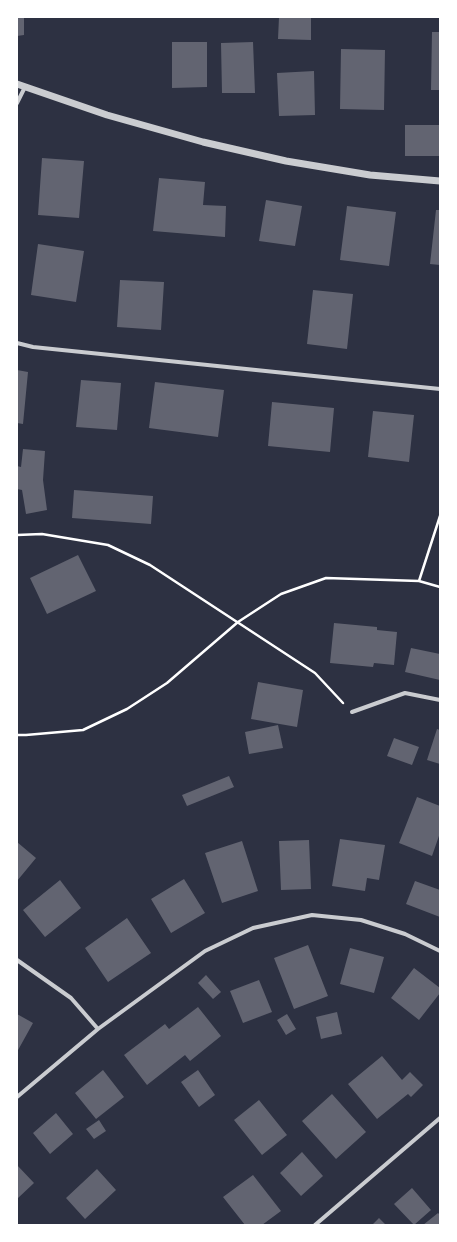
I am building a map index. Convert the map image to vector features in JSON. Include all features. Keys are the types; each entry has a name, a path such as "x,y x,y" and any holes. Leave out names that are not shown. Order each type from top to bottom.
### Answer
{"street":[{"path":"17,84 107,114 203,142 286,161 370,175 440,181"},
{"path":"17,103 24,87"},
{"path":"17,343 33,347 440,389"},
{"path":"352,712 405,693 440,700"},
{"path":"17,1097 98,1029 204,951 253,928 312,915 361,920 405,934 440,951"},
{"path":"17,960 71,998 98,1029"},
{"path":"315,1225 440,1118"}],"path":[{"path":"419,581 440,516"},
{"path":"17,535 42,534 108,545 150,565 315,673 352,712"},
{"path":"17,735 26,736 83,730 128,709 167,683 238,622 281,594 326,578 419,581 440,587"}],"building":[{"path":"17,17 24,17 24,35 17,36"},
{"path":"279,17 311,17 311,40 278,39"},
{"path":"432,32 440,32 440,90 431,90"},
{"path":"172,42 207,42 207,87 172,88"},
{"path":"253,42 255,93 222,93 221,43"},
{"path":"341,49 385,50 384,110 340,109"},
{"path":"314,71 315,115 279,116 277,73"},
{"path":"405,125 440,125 440,156 405,156"},
{"path":"42,158 84,161 79,218 38,215"},
{"path":"159,178 205,182 203,205 226,206 225,237 153,231"},
{"path":"266,200 302,206 295,246 259,241"},
{"path":"347,206 396,212 389,266 340,260"},
{"path":"436,210 440,210 440,265 430,264"},
{"path":"38,244 84,251 76,302 31,295"},
{"path":"120,280 164,282 161,330 117,327"},
{"path":"313,290 353,294 347,349 307,344"},
{"path":"17,370 28,372 23,424 17,423"},
{"path":"81,380 121,383 117,430 76,427"},
{"path":"155,382 224,390 218,437 149,428"},
{"path":"272,402 334,408 330,452 268,446"},
{"path":"373,411 414,415 409,462 368,457"},
{"path":"23,449 45,451 43,480 47,510 26,514 22,490 17,489 17,466 21,467"},
{"path":"74,490 153,496 151,524 72,518"},
{"path":"78,555 96,591 47,614 30,578"},
{"path":"334,623 377,627 377,630 397,632 394,665 374,663 373,667 330,663"},
{"path":"411,648 440,654 440,680 405,672"},
{"path":"258,682 303,690 297,727 251,719"},
{"path":"278,725 283,748 249,754 245,732"},
{"path":"437,729 440,730 440,764 427,760"},
{"path":"394,738 419,747 412,765 387,756"},
{"path":"229,776 234,787 187,806 182,795"},
{"path":"417,797 440,806 440,833 432,856 399,843"},
{"path":"340,839 385,845 379,880 367,878 365,891 332,886"},
{"path":"309,840 311,889 281,890 279,841"},
{"path":"242,841 258,891 222,903 205,853"},
{"path":"17,842 36,858 17,881"},
{"path":"184,879 205,913 171,933 151,899"},
{"path":"60,880 81,908 45,937 23,910"},
{"path":"415,881 440,890 440,917 406,904"},
{"path":"127,918 151,953 108,982 85,948"},
{"path":"308,945 328,996 294,1009 274,958"},
{"path":"350,948 384,957 374,993 340,984"},
{"path":"414,968 440,988 440,993 419,1020 391,998"},
{"path":"206,975 221,992 213,999 198,983"},
{"path":"259,980 272,1012 243,1023 230,991"},
{"path":"198,1007 221,1036 190,1061 185,1055 147,1085 124,1055 165,1024 169,1029"},
{"path":"337,1012 342,1034 321,1039 316,1017"},
{"path":"17,1014 33,1023 17,1052"},
{"path":"287,1014 296,1029 286,1035 277,1020"},
{"path":"382,1056 402,1080 410,1072 423,1085 411,1097 408,1094 377,1119 348,1084"},
{"path":"103,1070 124,1097 96,1119 75,1093"},
{"path":"198,1070 215,1095 199,1107 181,1082"},
{"path":"332,1094 366,1132 336,1159 302,1121"},
{"path":"259,1100 287,1135 262,1155 234,1120"},
{"path":"56,1113 73,1134 50,1154 33,1133"},
{"path":"99,1120 106,1131 94,1139 86,1129"},
{"path":"302,1152 323,1176 301,1196 280,1173"},
{"path":"17,1165 34,1183 17,1199"},
{"path":"97,1169 116,1190 85,1219 66,1198"},
{"path":"253,1175 281,1211 262,1225 245,1225 223,1197"},
{"path":"412,1188 431,1210 414,1225 394,1204"},
{"path":"438,1213 440,1215 440,1225 423,1225"},
{"path":"379,1218 386,1225 372,1225"}]}
